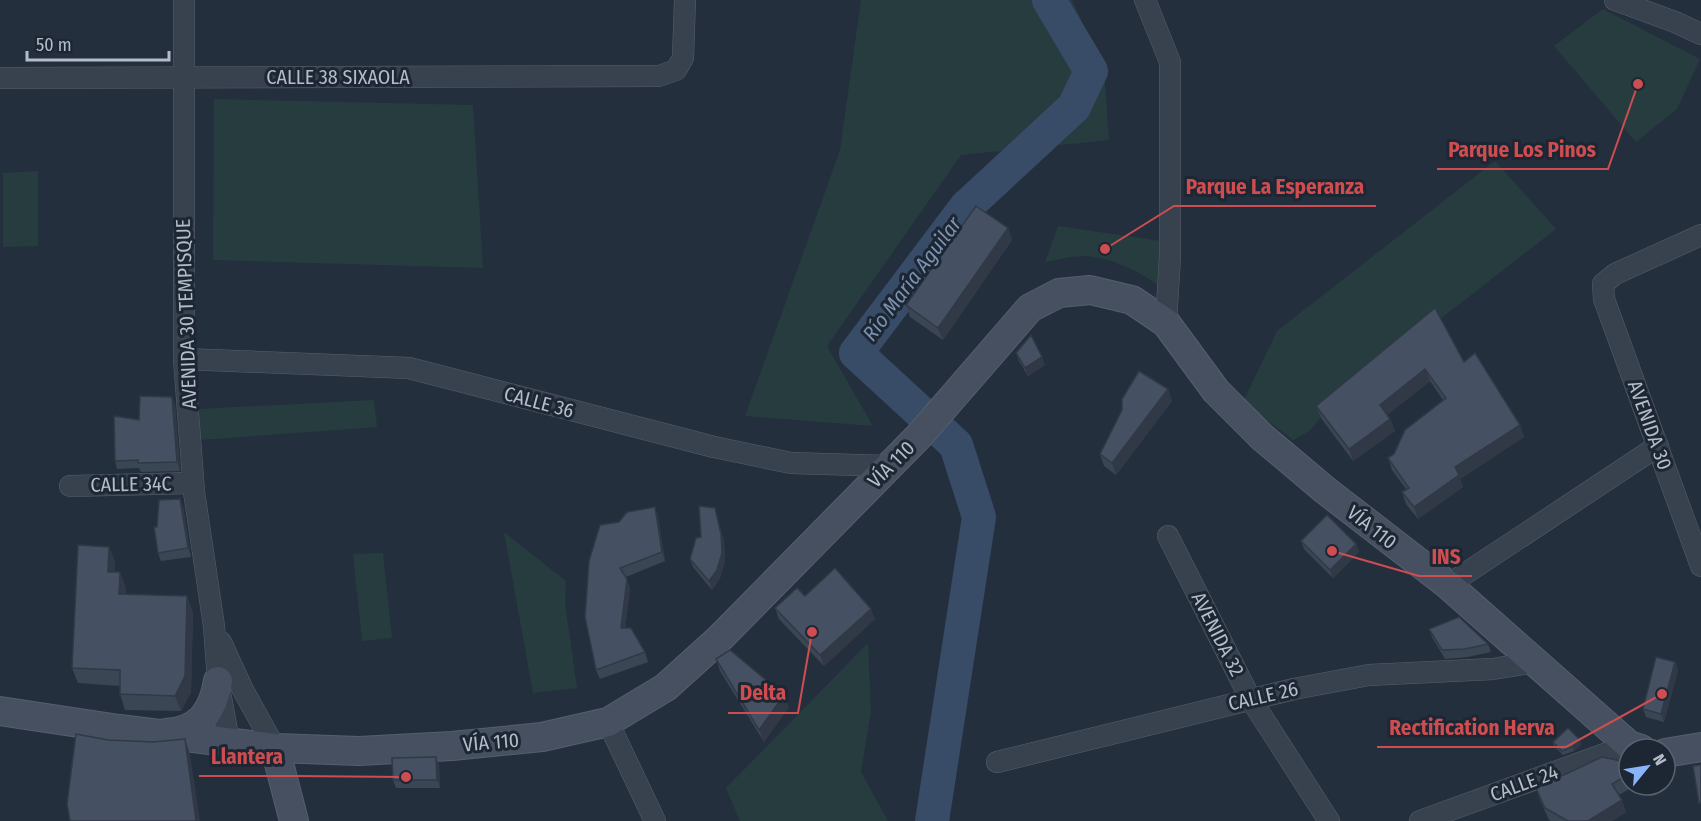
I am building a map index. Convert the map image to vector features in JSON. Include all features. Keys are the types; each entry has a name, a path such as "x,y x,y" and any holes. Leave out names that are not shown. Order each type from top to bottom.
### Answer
{"main road":[{"name":"VÍA 110","path":"0,711 119,729 275,748 359,751 452,746 542,737 608,722 666,687 718,640 919,436 1030,308 1059,293 1090,290 1132,300 1166,323 1216,391 1262,437 1325,490 1448,585 1623,737"},
{"path":"161,733 178,732 194,725 207,713 215,698 218,681"},
{"path":"1677,751 1701,747"},
{"path":"275,748 294,821"}],"street":[{"name":"AVENIDA 30 TEMPISQUE","path":"184,0 184,359 193,483 214,626 218,681 229,742"},
{"name":"CALLE 38 SIXAOLA","path":"0,78 659,76 676,70 683,58 685,0"},
{"path":"1145,0 1170,62 1170,255 1166,323"},
{"path":"1615,0 1701,34"},
{"name":"AVENIDA 30","path":"1701,235 1615,274 1603,284 1604,299 1658,446 1692,509 1701,566"},
{"name":"CALLE 36","path":"184,359 409,368 714,447 791,463 890,466"},
{"path":"1448,585 1658,446"},
{"name":"CALLE 34C","path":"70,486 193,483"},
{"name":"AVENIDA 32","path":"1168,536 1250,698 1329,821"},
{"name":"AVENIDA 30 TEMPISQUE","path":"214,626 227,658 275,748"},
{"name":"CALLE 26","path":"997,762 1250,698 1369,675 1494,669 1535,662"},
{"path":"608,722 655,821"},
{"name":"CALLE 24","path":"1420,821 1617,753"}],"green space":[{"path":"861,0 1072,0 1104,69 1109,140 961,155 827,346 873,426 745,416 840,150"},
{"path":"1603,9 1700,59 1677,109 1636,142 1554,46"},
{"path":"214,99 473,105 483,268 213,260"},
{"path":"1495,161 1556,229 1325,413 1309,431 1293,440 1243,402 1277,331"},
{"path":"38,171 38,246 3,247 3,173"},
{"path":"1058,226 1161,241 1157,284 1131,269 1093,257 1078,256 1045,262"},
{"path":"374,400 377,427 200,440 199,409"},
{"path":"504,532 566,581 565,603 577,688 533,693"},
{"path":"383,553 392,638 362,641 353,554"},
{"path":"868,643 871,711 861,772 888,821 740,821 726,788"}],"building":[{"path":"976,206 1008,228 938,328 906,305"},
{"path":"1435,308 1464,362 1475,353 1520,425 1455,467 1459,475 1414,507 1402,492 1409,488 1388,458 1394,454 1405,430 1446,398 1425,369 1380,405 1390,419 1349,449 1316,406"},
{"path":"1031,335 1042,357 1025,368 1016,353"},
{"path":"1139,371 1168,389 1112,463 1100,454 1122,410 1122,399"},
{"path":"140,396 172,397 177,462 115,461 114,416 139,420"},
{"path":"180,499 188,548 158,553 154,527 157,527 159,500"},
{"path":"699,506 715,508 721,534 722,553 717,570 709,581 690,559 696,538 701,537"},
{"path":"655,507 662,552 620,568 627,579 621,628 631,628 645,652 596,670 585,617 589,561 600,525 619,522 627,512"},
{"path":"1327,515 1356,544 1330,570 1301,541"},
{"path":"78,545 109,547 108,572 120,572 119,594 187,596 185,676 175,696 120,694 120,670 72,668"},
{"path":"835,568 871,609 820,655 775,608 797,588 805,596"},
{"path":"1459,617 1488,644 1465,649 1442,650 1429,629"},
{"path":"730,650 784,695 759,730 716,659"},
{"path":"1656,657 1675,662 1661,714 1643,709"},
{"path":"1568,728 1580,740 1572,747 1562,751 1553,742"},
{"path":"76,734 108,740 153,742 185,739 196,821 70,821 67,804"},
{"path":"436,757 437,780 393,780 392,758"},
{"path":"1602,757 1617,760 1617,781 1612,784 1617,797 1622,800 1588,821 1568,821 1545,808 1536,788"},
{"path":"1701,765 1701,803 1699,803 1693,766"}],"waterway":[{"name":"Río María Aguilar","path":"932,821 979,517 956,445 856,353 966,207 1074,107 1091,71 1049,0"}],"place":[{"name":"Parque Los Pinos","path":"1638,84"},
{"name":"Parque La Esperanza","path":"1105,249"},
{"name":"INS","path":"1332,551"},
{"name":"Delta","path":"812,632"},
{"name":"Rectification Herva","path":"1662,694"},
{"name":"Llantera","path":"406,777"}]}
